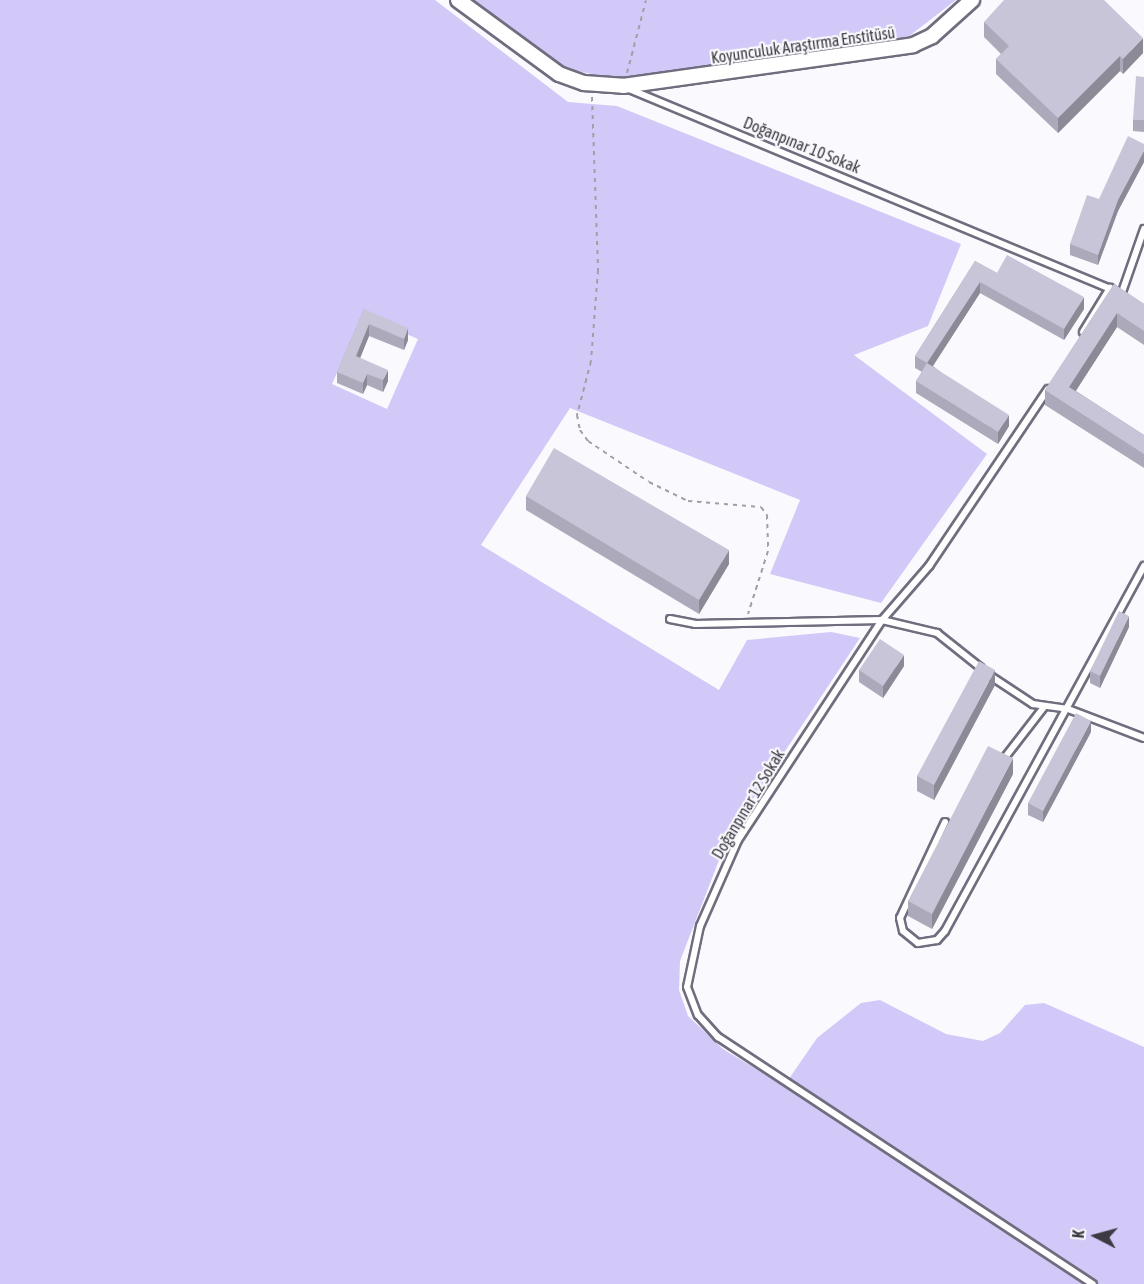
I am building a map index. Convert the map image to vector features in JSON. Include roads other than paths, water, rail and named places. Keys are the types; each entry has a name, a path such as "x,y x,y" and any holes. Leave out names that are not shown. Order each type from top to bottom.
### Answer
{"street":[{"name":"Doğanpınar 10 Sokak","path":"458,0 541,64 592,84 623,86"},
{"name":"Koyunculuk Araştırma Enstitüsü","path":"623,86 913,45 933,36 972,0"}],"lane":[{"name":"Doğanpınar 10 Sokak","path":"623,86 1110,288 1129,300"},
{"path":"1121,295 1144,229"},
{"path":"1080,338 1110,288"},
{"name":"Doğanpınar 12 Sokak","path":"1055,378 929,566 882,620 738,840 690,957 690,1000 718,1037 1093,1284"},
{"path":"945,822 900,918 903,931 918,943 937,940 945,931 1144,566"},
{"path":"670,619 695,624 882,620 937,633 1012,693 1044,707 1068,709 1144,738"},
{"path":"1006,756 1044,707"}]}
